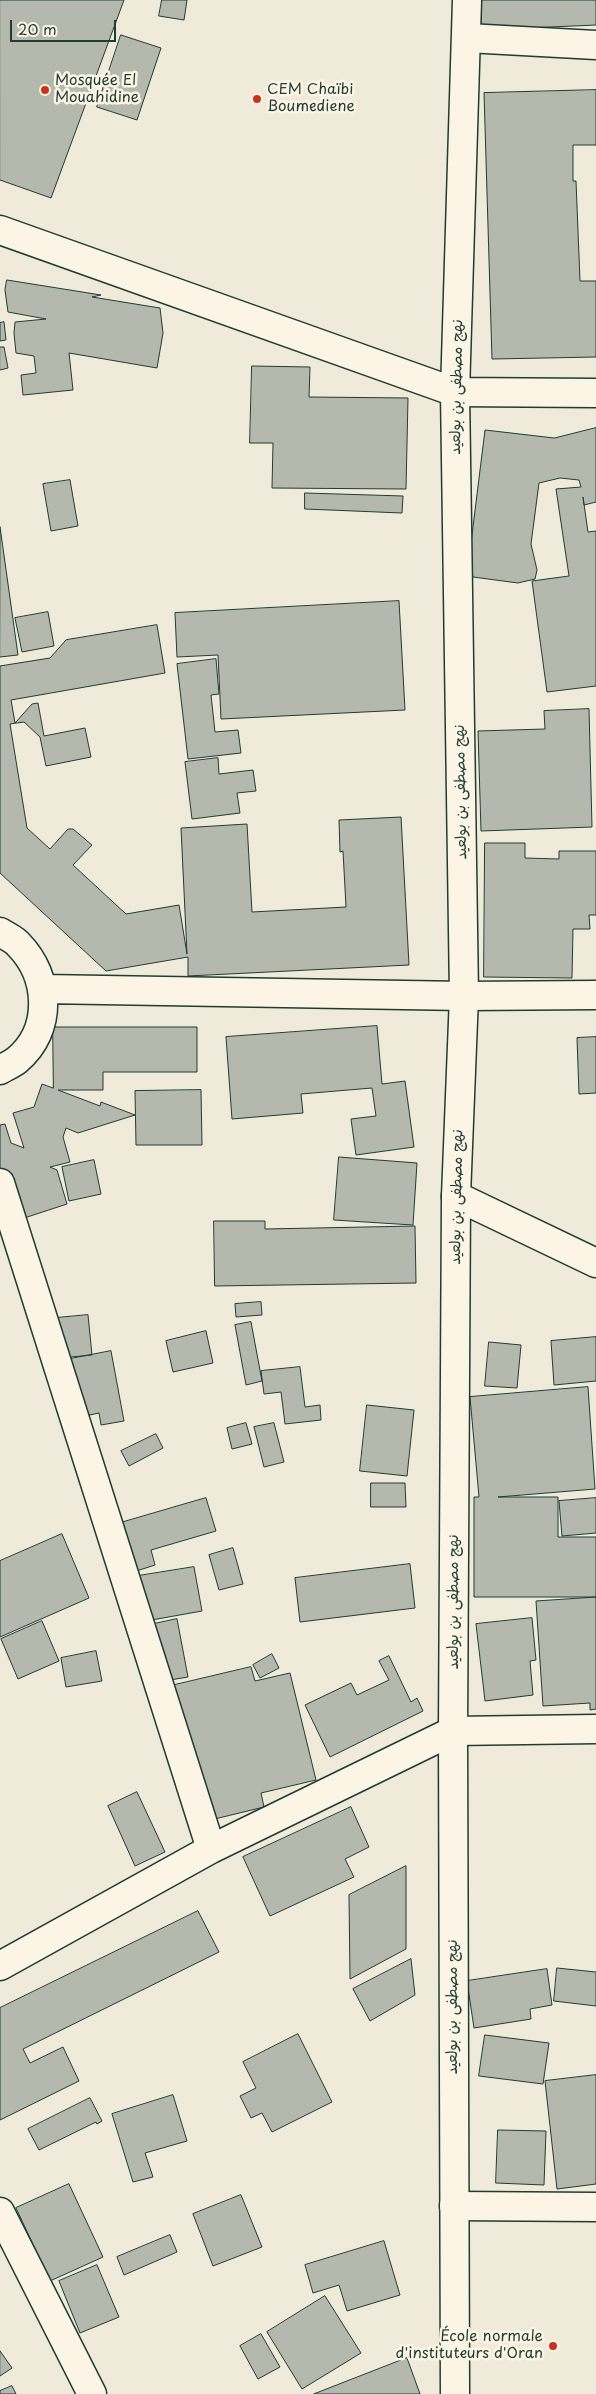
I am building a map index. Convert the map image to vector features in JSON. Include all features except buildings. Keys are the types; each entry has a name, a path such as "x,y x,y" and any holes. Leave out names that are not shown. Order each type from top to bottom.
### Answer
{"street":[{"name":"نهج مصطفى بن بولعيد","path":"455,2394 453,1731 456,1196 464,996 455,392 467,38 466,0"},
{"path":"467,38 596,45"},
{"path":"0,230 455,392 596,393"},
{"path":"0,932 18,943 39,977 43,1015 34,1040 17,1060 0,1070"},
{"path":"39,977 132,990 464,996 596,995"},
{"path":"0,1184 211,1849"},
{"path":"456,1196 596,1263"},
{"path":"0,1966 211,1849 453,1731 596,1729"},
{"path":"454,2206 596,2207"},
{"path":"0,2212 92,2394"}],"place":[{"name":"Mosquée El Mouahidine","path":"45,90"},
{"name":"CEM Chaïbi Boumediene","path":"257,99"},
{"name":"École normale d'instituteurs d'Oran","path":"553,2346"}]}
